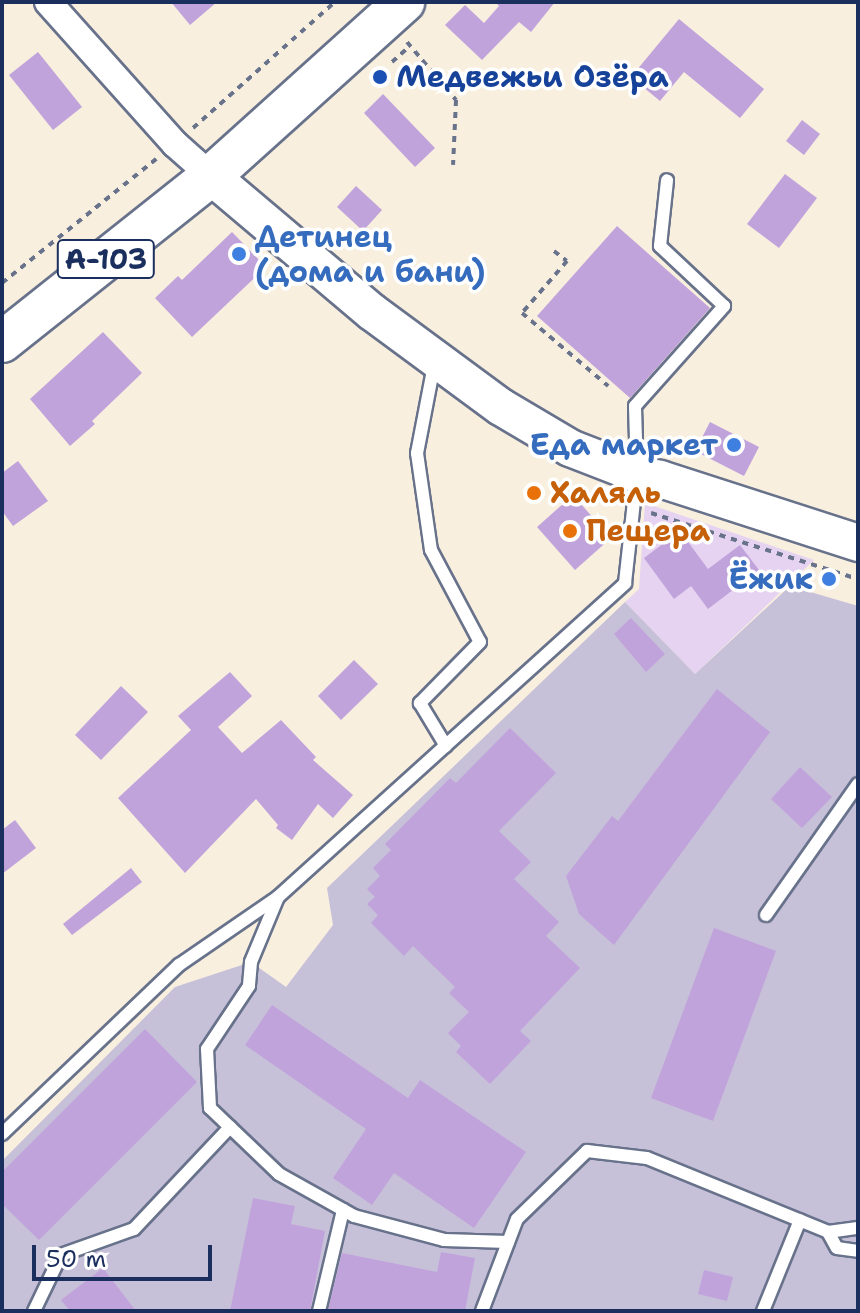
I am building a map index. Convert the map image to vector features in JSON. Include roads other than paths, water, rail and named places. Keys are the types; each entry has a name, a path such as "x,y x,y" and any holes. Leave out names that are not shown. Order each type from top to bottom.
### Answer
{"main road":[{"name":"А-103","path":"2,342 211,176 404,2"},
{"path":"211,176 372,312 501,407 635,491 660,479 858,543"}],"street":[{"path":"48,2 175,144 211,176"}],"lane":[{"path":"2,1134 179,965 278,897 625,583 635,491 635,406 724,306 660,246 667,180"},
{"path":"435,358 417,453 431,550 480,642 420,703 446,746"},
{"path":"766,915 858,784"},
{"path":"278,897 251,962 249,986 207,1049 210,1108 279,1174 343,1210 444,1240 508,1242"},
{"path":"34,1311 61,1255 134,1229 230,1127"},
{"path":"482,1311 517,1219 587,1151 647,1158 828,1232 858,1228"},
{"path":"319,1311 343,1210"},
{"path":"763,1311 800,1220"},
{"path":"828,1232 837,1248 858,1251"}],"place":[{"name":"Медвежьи Озёра","path":"380,77"},
{"name":"Детинец (дома и бани)","path":"239,254"},
{"name":"Еда маркет","path":"734,445"},
{"name":"Халяль","path":"534,493"},
{"name":"Пещера","path":"570,531"},
{"name":"Ёжик","path":"829,579"}]}
